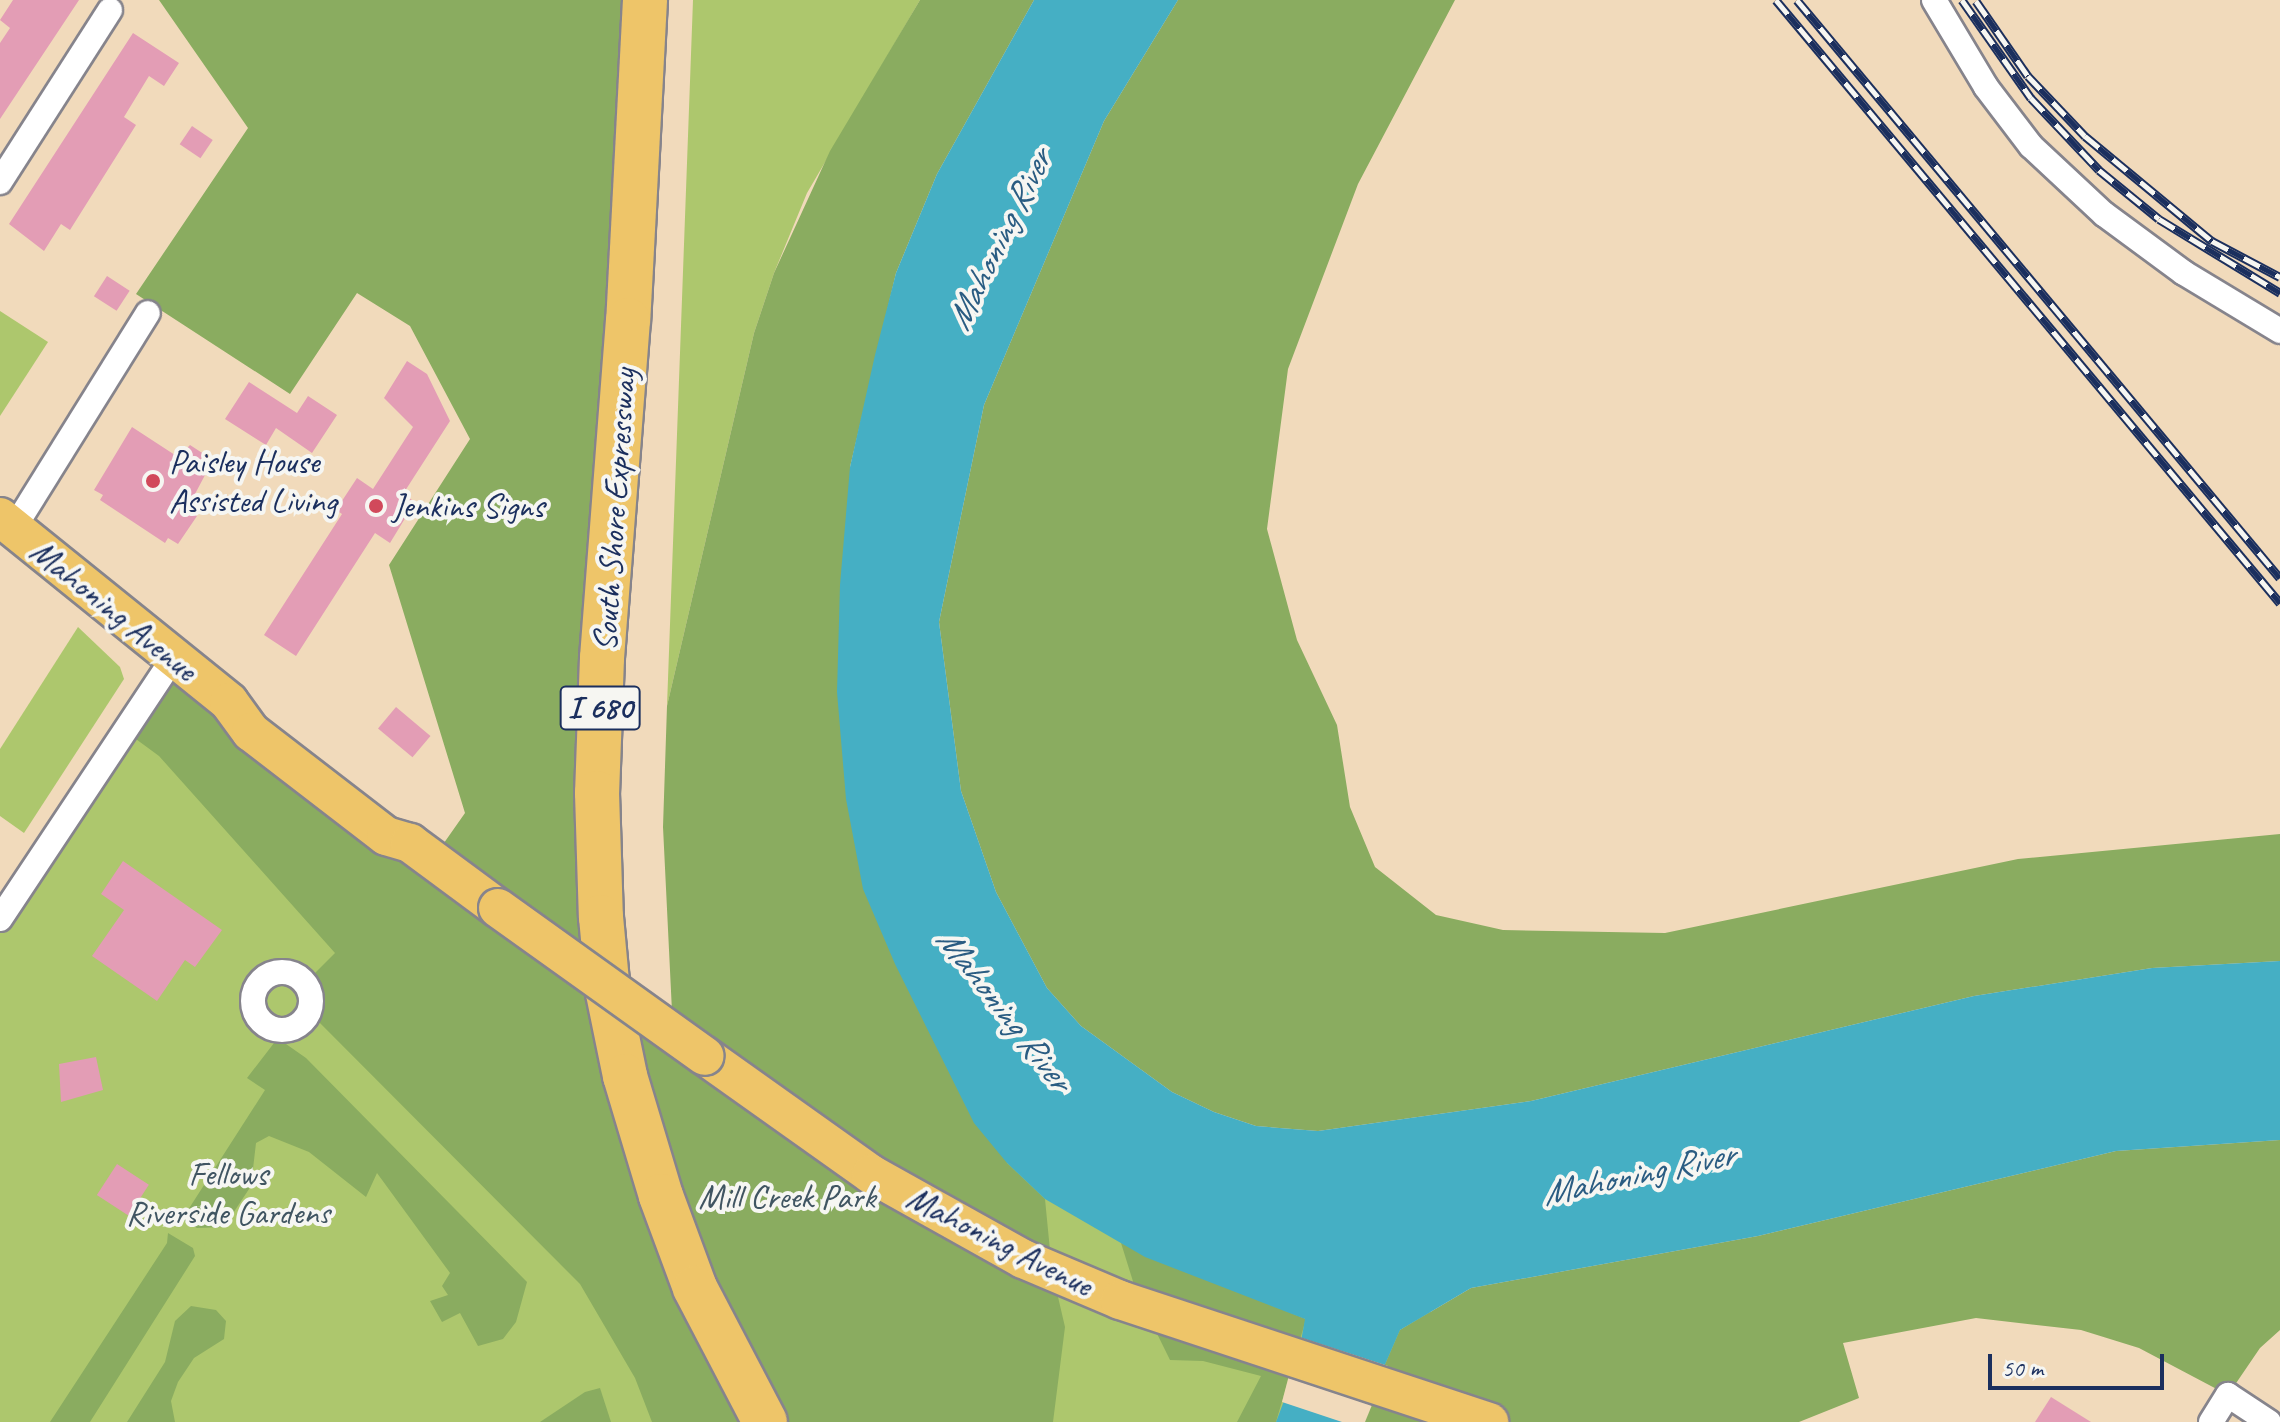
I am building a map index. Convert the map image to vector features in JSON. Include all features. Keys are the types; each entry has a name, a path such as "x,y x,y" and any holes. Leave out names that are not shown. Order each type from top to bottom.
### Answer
{"highway":[{"name":"South Shore Expressway","path":"645,0 629,305 602,658 597,793 601,917 608,993 625,1076 695,1288 755,1407"}],"main road":[{"name":"Mahoning Avenue","path":"7,522 229,702 264,742 386,836 410,843 871,1174 992,1244 1120,1300 1489,1422"}],"street":[{"path":"1934,0 1986,87 2031,146 2138,240 2280,331"},
{"path":"0,182 110,10"},
{"path":"7,522 148,313"},
{"path":"0,919 174,657"},
{"path":"2211,1422 2228,1395 2269,1422"}],"green space":[{"name":"Mill Creek Park","path":"159,0 645,0 607,985 673,1032 663,827 667,706 754,333 774,273 830,151 920,0 1034,0 937,174 896,273 850,467 1007,1163 1045,1199 1052,1271 1065,1327 1053,1422 652,1422 635,1378 580,1284 309,1012 305,983 335,953 159,756 125,731 174,657 432,860 465,813 389,565 470,439 410,326 357,293 290,394 136,294 248,128"},
{"path":"693,0 920,0 807,193 774,273 754,333 667,706"},
{"path":"1178,0 1455,0 1358,184 1288,369 1267,529 1297,640 1337,725 1350,807 1375,867 1436,915 1503,930 1665,933 2018,859 2280,834 2280,961 2152,968 1974,996 1531,1101 1318,1131 1256,1126 1214,1112 1172,1092 1081,1026 1047,988 996,892 961,791 939,622 984,405 1104,121"},
{"path":"0,311 48,342 0,416"},
{"path":"78,627 120,667 124,679 24,833 0,816 0,749"},
{"path":"174,657 673,1032 843,764 1145,1257 1275,1310 1347,1332 1400,1330 1430,1311 1454,1422 0,1422 0,919"},
{"name":"Fellows Riverside Gardens","path":"274,1043 286,1044 306,1058 527,1282 516,1322 503,1339 478,1346 460,1313 442,1322 430,1301 448,1295 442,1286 450,1273 377,1173 366,1197 309,1152 269,1136 256,1143 251,1186 224,1227 197,1228 178,1217 188,1210 265,1090 247,1078"},
{"path":"2280,1140 2280,1330 2260,1348 2228,1395 2139,1348 2081,1330 1976,1318 1843,1343 1859,1398 1799,1422 1360,1422 1400,1330 1471,1288 1758,1236 2116,1151"},
{"path":"168,1233 193,1248 195,1256 90,1422 50,1422 167,1243"},
{"path":"1121,1243 1306,1319 1276,1422 1237,1422 1261,1376 1203,1361 1170,1360 1136,1291"},
{"path":"191,1306 216,1310 226,1321 224,1339 194,1358 178,1382 171,1401 175,1422 127,1422 165,1362 175,1321"},
{"path":"600,1388 611,1422 540,1422 585,1392"}],"water":[{"name":"Mahoning River","path":"1034,0 1178,0 1104,121 984,405 939,622 961,791 996,892 1047,988 1081,1026 1172,1092 1214,1112 1256,1126 1318,1131 1531,1101 1974,996 2152,968 2280,961 2280,1140 2116,1151 1758,1236 1471,1288 1400,1330 1360,1422 1276,1422 1296,1369 1305,1319 1145,1257 1045,1199 1007,1163 974,1123 895,964 863,889 846,799 837,692 840,585 850,467 875,355 896,273 937,174"}],"pier":[{"path":"1299,1337 1388,1366 1365,1422 1342,1422 1282,1402"}],"building":[{"path":"13,0 79,0 0,119 0,43 10,28 0,20"},
{"path":"133,33 179,63 164,86 149,76 124,117 136,125 70,230 61,224 44,251 9,224"},
{"path":"192,126 213,140 200,158 180,144"},
{"path":"107,276 130,291 117,311 94,296"},
{"name":"Jenkins Signs","path":"407,361 427,374 450,421 403,494 415,502 390,543 375,533 296,656 264,635 342,514 336,510 357,478 373,489 413,427 384,398"},
{"path":"249,382 297,413 308,396 337,415 312,453 276,428 266,445 225,419"},
{"name":"Paisley House Assisted Living","path":"132,427 178,457 190,445 213,460 187,509 197,516 178,544 168,538 165,543 100,500 103,495 94,490"},
{"path":"396,707 430,736 412,757 378,728"},
{"path":"123,861 222,930 195,967 185,960 157,1001 92,956 124,910 101,894"},
{"path":"96,1057 103,1090 61,1102 59,1064"},
{"path":"117,1164 149,1185 129,1216 97,1195"},
{"path":"2051,1397 2091,1422 2035,1422"}],"railway":[{"path":"1776,0 2280,603"},
{"path":"1797,0 2280,578"},
{"path":"1962,0 2031,98 2099,170 2159,219 2280,293"},
{"path":"1976,1 2028,76 2085,136 2212,241 2280,277"}],"place":[{"name":"Paisley House Assisted Living","path":"153,481"},
{"name":"Jenkins Signs","path":"376,506"}]}
